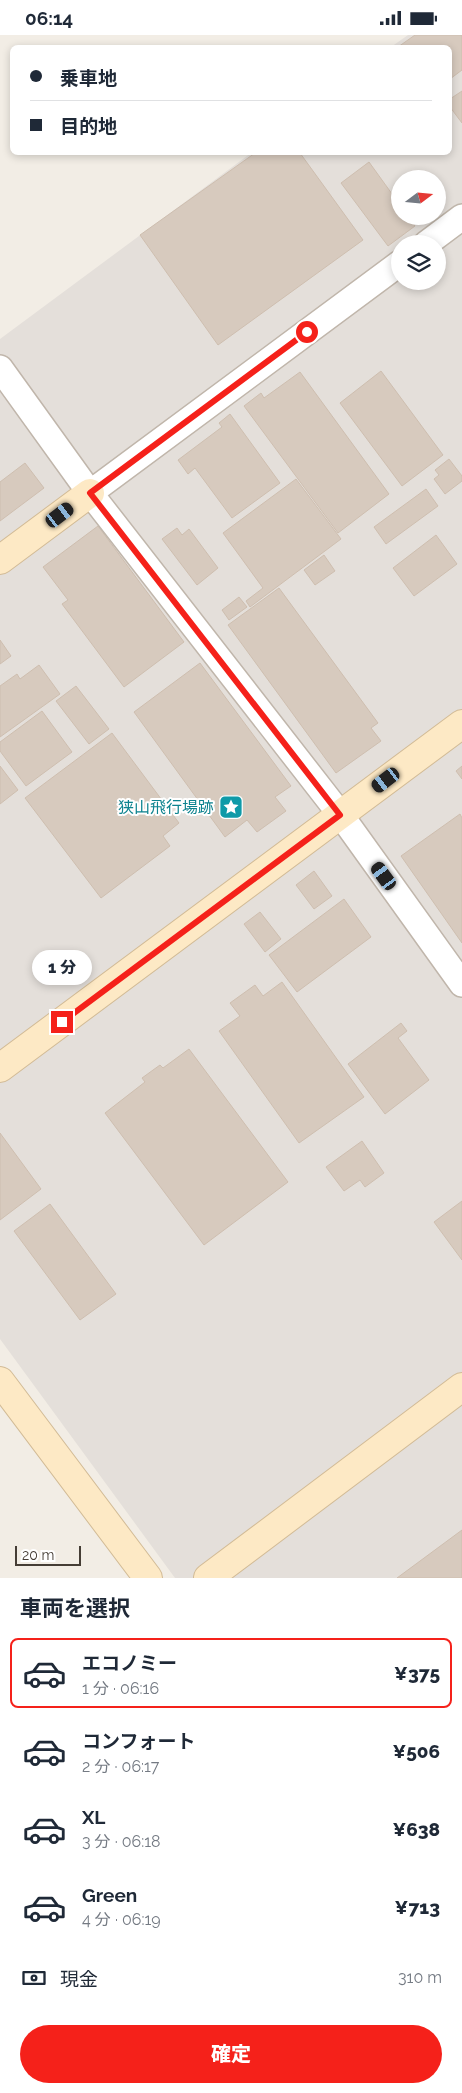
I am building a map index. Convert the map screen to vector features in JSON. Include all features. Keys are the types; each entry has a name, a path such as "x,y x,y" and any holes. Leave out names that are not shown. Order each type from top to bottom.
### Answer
{"street":[{"path":"438,235 462,217"},
{"path":"0,560 391,270"},
{"path":"0,368 90,493 340,815 462,984"},
{"path":"0,1068 462,723"},
{"path":"0,1381 148,1578"},
{"path":"208,1578 462,1387"}],"shaded area":[{"path":"408,35 462,35 462,1578 175,1578 0,1339 0,339 248,155 452,155 452,45 394,45"}],"building":[{"path":"415,35 462,35 462,70 452,78 452,45 401,45"},
{"path":"462,91 462,123 452,110 452,98"},
{"path":"252,155 301,155 363,240 218,345 140,235"},
{"path":"369,162 391,193 391,225 415,226 403,235 391,235 391,244 388,246 341,183"},
{"path":"381,371 443,455 402,486 340,403"},
{"path":"300,372 389,494 338,533 244,406 261,393 264,398"},
{"path":"230,414 280,483 232,518 195,468 188,474 178,460 222,427 219,423"},
{"path":"449,459 462,476 462,481 445,494 434,479 439,475 435,470"},
{"path":"25,463 44,488 0,521 0,482"},
{"path":"296,479 341,539 250,607 246,601 263,588 223,533"},
{"path":"426,489 438,506 386,544 374,527"},
{"path":"98,526 184,642 124,687 62,604 68,600 43,567"},
{"path":"177,528 182,535 189,529 218,568 197,585 162,539"},
{"path":"436,535 457,564 414,596 393,568"},
{"path":"324,555 335,571 315,585 304,570"},
{"path":"279,588 378,723 371,728 381,741 336,773 228,625"},
{"path":"239,597 247,607 229,620 222,610"},
{"path":"0,640 11,656 0,664"},
{"path":"200,663 291,786 275,797 286,811 257,832 247,820 225,837 134,712"},
{"path":"39,665 60,694 0,737 0,686 17,674 20,679"},
{"path":"76,686 109,729 89,744 56,701"},
{"path":"42,711 72,752 26,786 0,751 0,742"},
{"path":"112,733 179,823 163,836 170,846 101,898 25,798"},
{"path":"0,766 18,790 0,804"},
{"path":"462,766 462,779 456,771"},
{"path":"460,814 462,818 462,943 401,856"},
{"path":"314,871 332,896 314,909 296,885"},
{"path":"344,899 371,937 297,992 269,955"},
{"path":"260,912 281,939 265,952 244,924"},
{"path":"282,982 364,1097 299,1143 219,1031 240,1016 230,1003 255,985 263,996"},
{"path":"401,1023 407,1031 398,1038 429,1080 385,1114 348,1064"},
{"path":"189,1049 288,1182 204,1245 105,1113 145,1082 142,1078 160,1065 163,1068"},
{"path":"0,1133 41,1189 0,1220"},
{"path":"362,1141 384,1173 365,1187 360,1180 344,1191 326,1167"},
{"path":"462,1201 462,1260 434,1222"},
{"path":"50,1204 116,1294 80,1320 14,1231"},
{"path":"462,1530 462,1578 397,1578"}],"place":[{"name":"狭山飛行場跡","path":"231,807"}],"route":[{"path":"62,1022 340,815 90,493 307,332"}]}
